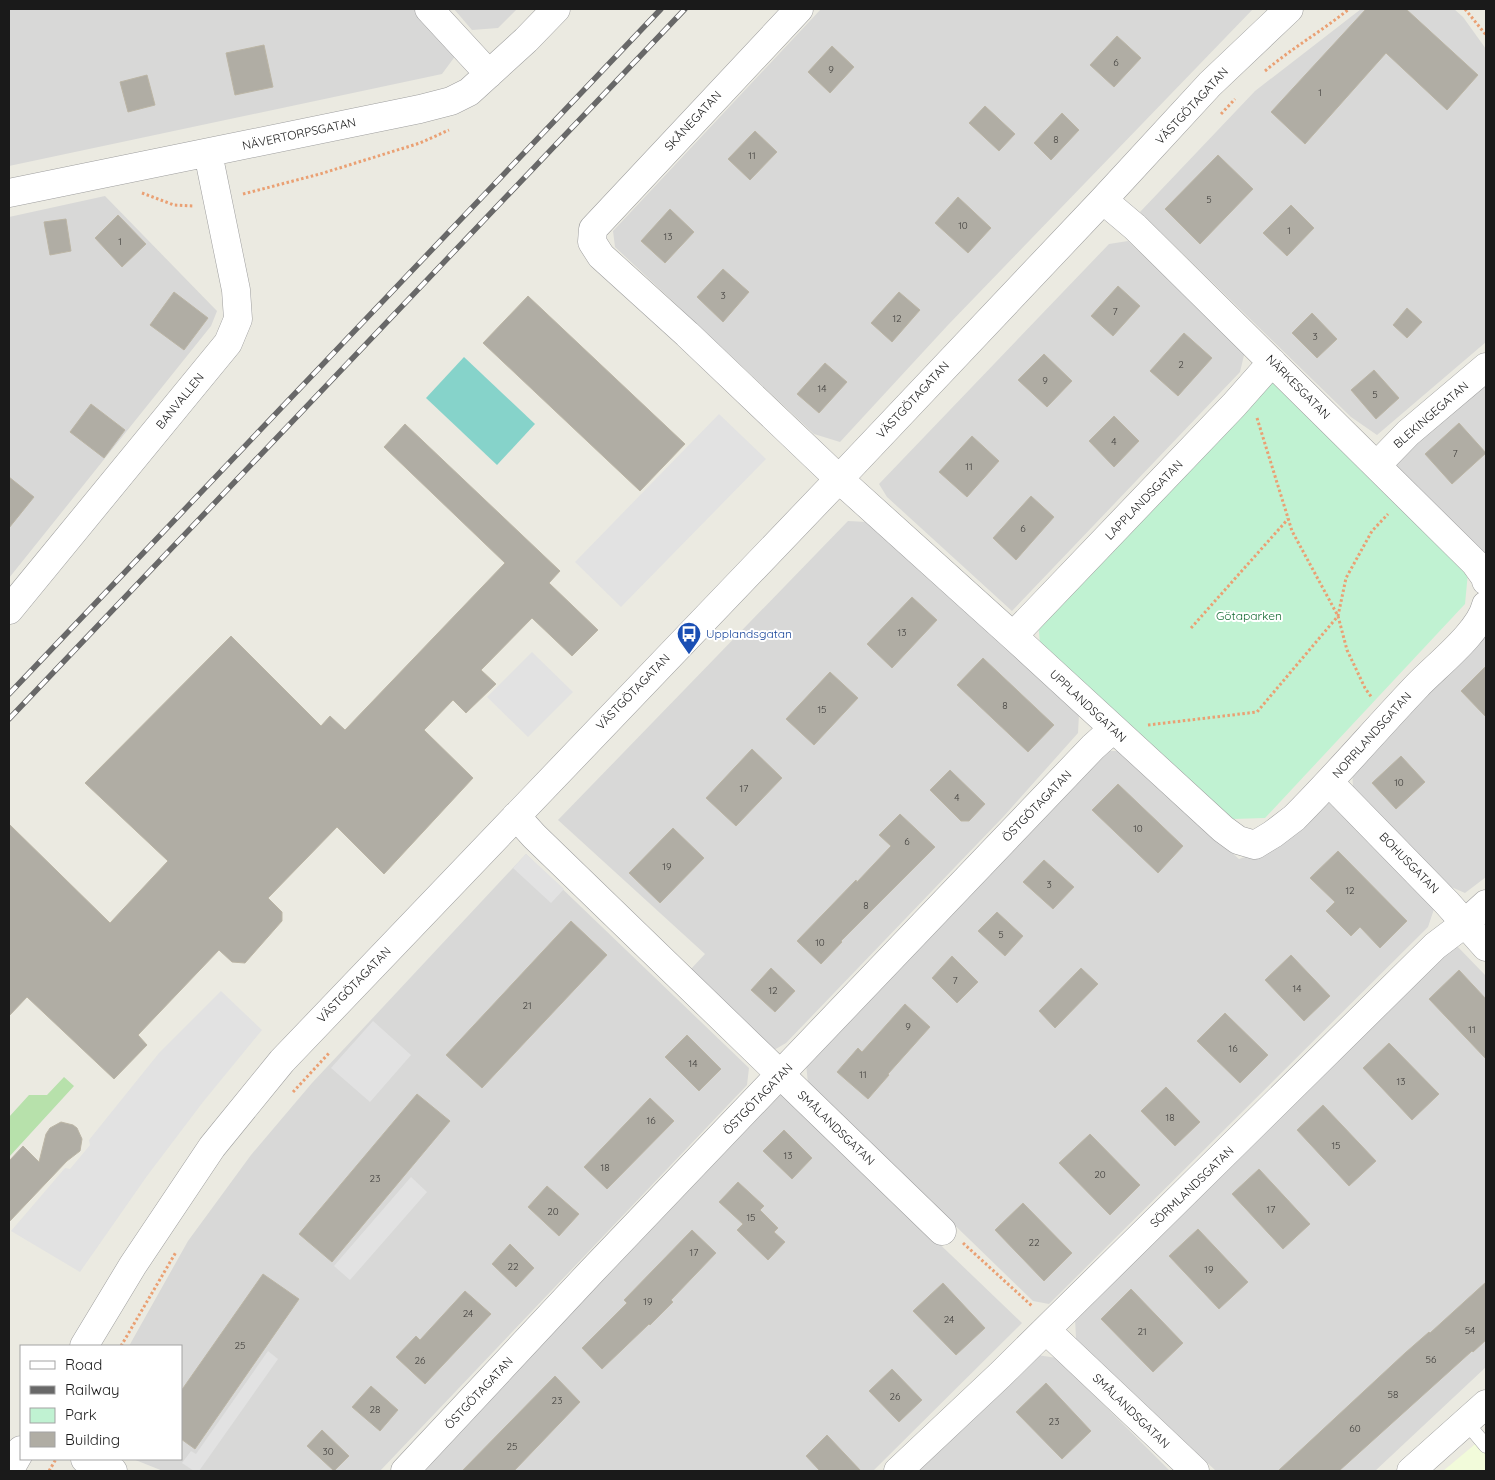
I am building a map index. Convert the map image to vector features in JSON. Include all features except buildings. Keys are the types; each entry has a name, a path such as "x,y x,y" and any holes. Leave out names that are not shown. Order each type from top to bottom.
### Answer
{"street":[{"path":"429,9 489,74"},
{"name":"NÄVERTORPSGATAN","path":"9,193 420,109 451,101 469,92 526,40 556,9"},
{"name":"SKÅNEGATAN","path":"592,236 593,229 799,9"},
{"name":"VÄSTGÖTAGATAN","path":"85,1345 133,1265 212,1147 282,1061 839,479 1210,84 1289,9"},
{"name":"BANVALLEN","path":"9,610 228,343 238,319 236,290 208,153"},
{"name":"NÄRKESGATAN","path":"1103,200 1135,227 1378,465 1475,562 1486,581"},
{"name":"UPPLANDSGATAN","path":"592,236 592,242 602,256 839,479 1013,636 1223,830 1242,841"},
{"name":"LAPPLANDSGATAN","path":"1013,636 1272,362"},
{"name":"BLEKINGEGATAN","path":"1378,465 1408,433 1486,367"},
{"name":"NORRLANDSGATAN","path":"1242,841 1255,845 1294,818 1473,630 1484,613 1486,604"},
{"name":"ÖSTGÖTAGATAN","path":"405,1471 591,1272 1093,747 1113,729"},
{"name":"BOHUSGATAN","path":"1329,782 1447,903 1486,947"},
{"name":"SMÅLANDSGATAN","path":"516,816 534,836 942,1231"},
{"name":"SÖRMLANDSGATAN","path":"898,1471 1049,1327 1435,946 1486,904"},
{"name":"SMÅLANDSGATAN","path":"1049,1327 1195,1471"},
{"path":"1411,1471 1486,1404"},
{"path":"9,1471 20,1452"},
{"path":"87,1460 113,1471"}],"lane":[{"path":"1466,1422 1486,1446"}],"path":[{"path":"1260,75 1350,9"},
{"path":"1465,9 1486,35"},
{"path":"1218,117 1239,95"},
{"path":"1248,389 1292,531 1338,616 1347,650 1365,688 1388,718"},
{"path":"1113,729 1257,712 1338,616 1346,578 1368,539 1406,494"},
{"path":"1191,628 1288,519"},
{"path":"291,1094 336,1045"},
{"path":"942,1231 946,1227 1049,1327"},
{"path":"122,1345 180,1244"},
{"path":"49,1471 55,1460"}],"shaded area":[{"path":"9,9 416,9 456,55 442,74 9,166"},
{"path":"454,9 517,9 498,28 472,30"},
{"path":"821,9 1253,9 948,325 840,442 814,434 615,247 613,231"},
{"path":"1361,9 1454,9 1463,17 1486,49 1486,342 1377,435 1351,417 1140,212 1255,91"},
{"path":"105,196 217,311 211,326 9,578 9,217"},
{"path":"1128,241 1245,351 1240,372 1012,611 887,497 879,484 1109,244"},
{"path":"464,357 535,424 497,465 426,398"},
{"path":"1486,382 1486,560 1392,466 1411,446"},
{"path":"719,414 766,459 621,607 575,562"},
{"path":"848,521 867,522 1079,714 1078,733 1004,816 786,1043 774,1050 691,969 705,954 558,820"},
{"path":"1486,633 1486,877 1465,893 1449,886 1353,787 1352,769"},
{"path":"532,652 573,692 528,737 487,697"},
{"path":"1104,751 1119,751 1239,859 1272,848 1327,797 1434,909 1428,927 1049,1304 1033,1301 808,1083 806,1064"},
{"path":"526,854 749,1068 747,1085 380,1471 163,1471 136,1460 182,1460 182,1345 130,1345 188,1241 251,1155 312,1083"},
{"path":"526,854 564,889 551,903 513,868"},
{"path":"1455,944 1486,976 1486,1367 1375,1471 1216,1471 1076,1339 1075,1317"},
{"path":"221,991 262,1030 203,1102 147,1176 80,1272 11,1231 65,1168 70,1169 90,1145 89,1140 159,1053"},
{"path":"373,1021 411,1055 370,1102 331,1068"},
{"path":"782,1093 1022,1323 873,1471 420,1471"},
{"path":"411,1177 427,1192 350,1280 334,1266"},
{"path":"268,1351 278,1359 199,1471 194,1471 182,1463 191,1451 196,1454"},
{"path":"1037,1355 1057,1358 1170,1471 917,1471"},
{"path":"1486,1435 1486,1471 1443,1471"}],"green space":[{"name":"Götaparken","path":"1272,373 1468,572 1465,604 1265,818 1233,819 1040,643 1038,621"},
{"path":"64,1077 74,1086 9,1157 9,1117 29,1095 47,1095"}],"railway":[{"path":"9,694 661,9"},
{"path":"9,719 685,9"}],"place":[{"name":"Upplandsgatan","path":"689,655"}]}
